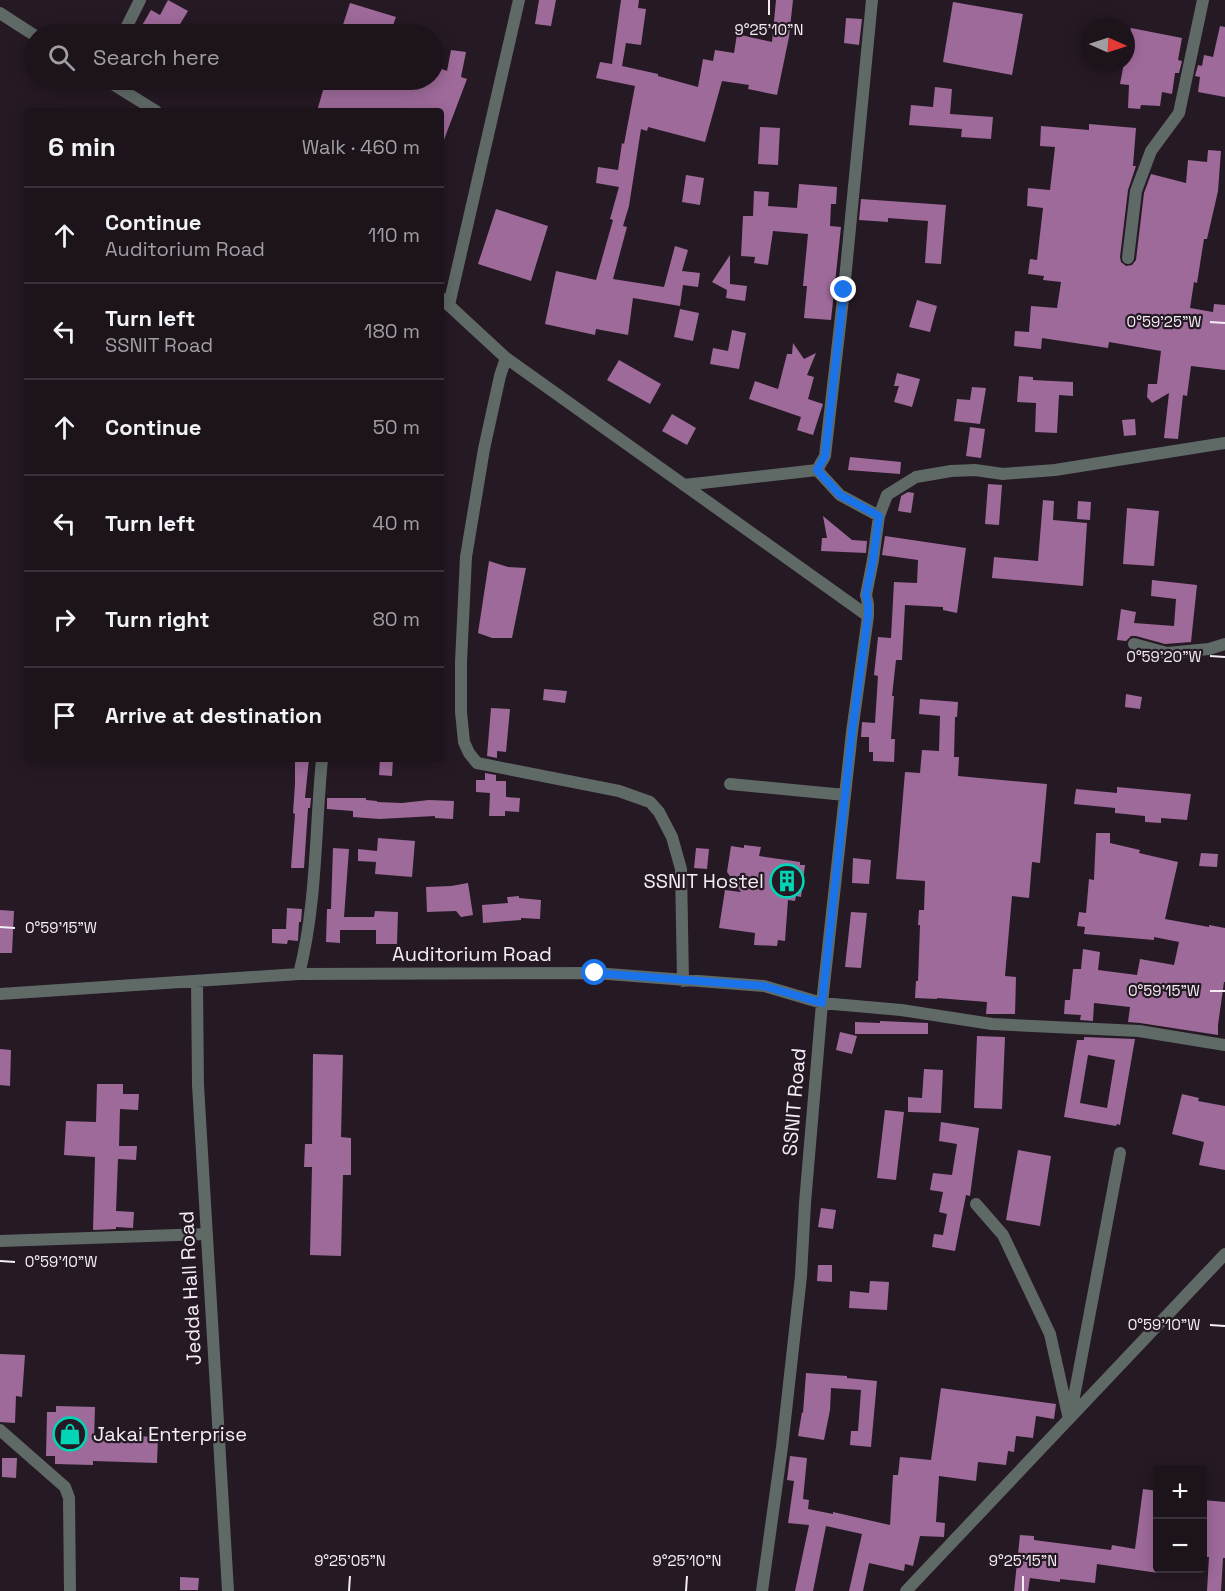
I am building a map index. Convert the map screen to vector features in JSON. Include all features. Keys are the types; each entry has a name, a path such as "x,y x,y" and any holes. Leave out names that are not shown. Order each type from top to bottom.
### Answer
{"street":[{"path":"128,24 140,0"},
{"path":"519,0 445,301 506,358 868,616"},
{"path":"817,470 825,456 837,356 872,0"},
{"path":"1128,258 1136,191 1151,151 1179,113 1203,0"},
{"path":"0,13 24,29"},
{"path":"122,90 151,108"},
{"path":"506,358 484,449 466,557 461,672 464,742 477,763 619,791 650,802 659,812 672,837 681,869 683,981"},
{"path":"817,470 840,495 879,516 887,495 916,477 951,471 975,470 1003,474 1055,470 1225,443"},
{"path":"684,485 817,470"},
{"name":"SSNIT Road","path":"762,1591 782,1446 801,1276 803,1224 822,1003 868,616 866,595 879,516"},
{"path":"1134,644 1167,653 1209,650 1225,644"},
{"path":"299,974 312,893 322,762"},
{"path":"730,784 845,795"},
{"name":"Auditorium Road","path":"197,982 299,974 595,973 764,986 822,1003 901,1010 992,1024 1139,1031 1225,1045"},
{"path":"0,994 197,982"},
{"name":"Jedda Hall Road","path":"197,982 198,1077 228,1591"},
{"path":"1069,1419 1120,1153"},
{"path":"976,1204 1003,1234 1050,1334 1069,1419"},
{"path":"0,1241 207,1234"},
{"path":"906,1591 1225,1254"},
{"path":"0,1430 65,1487 69,1498 70,1591"}],"building":[{"path":"168,0 188,11 180,24 143,24 151,10 160,15"},
{"path":"539,0 556,0 551,26 535,24"},
{"path":"621,0 639,0 638,8 646,9 641,45 626,43 622,66 658,74 658,76 698,87 703,59 713,61 715,50 734,53 737,34 772,42 776,0 793,0 789,37 777,95 748,89 749,85 722,81 705,142 648,127 647,131 641,129 629,206 623,226 627,227 613,279 664,287 675,246 688,250 682,271 700,273 698,287 683,285 680,306 633,298 628,335 596,329 595,335 545,324 556,271 596,280 613,220 610,219 619,187 596,183 598,167 618,170 635,86 596,78 600,62 612,64"},
{"path":"953,2 1023,14 1012,75 943,62"},
{"path":"350,3 396,17 394,24 343,24"},
{"path":"846,18 862,19 859,45 844,43"},
{"path":"1220,26 1225,27 1225,97 1198,92 1200,77 1195,76 1198,65 1202,66 1204,55 1213,57"},
{"path":"1135,29 1182,38 1178,60 1182,61 1179,73 1175,73 1172,94 1162,92 1160,106 1141,105 1140,109 1128,108 1129,85 1120,84 1122,72 1135,72"},
{"path":"451,50 466,52 461,77 467,79 444,140 444,108 318,108 323,90 444,90 444,70 447,71"},
{"path":"935,87 952,89 950,114 993,117 991,139 961,137 962,129 909,125 911,105 933,107"},
{"path":"1089,124 1136,128 1133,166 1136,166 1128,190 1120,257 1121,262 1126,266 1132,265 1136,260 1144,193 1151,174 1186,183 1188,160 1207,162 1208,150 1221,151 1218,191 1207,239 1204,239 1197,283 1194,282 1190,308 1213,312 1214,304 1225,305 1225,370 1191,366 1187,396 1183,395 1178,439 1164,438 1169,393 1152,403 1147,397 1148,384 1157,384 1161,351 1109,342 1108,348 1042,338 1041,349 1014,346 1015,331 1029,332 1031,306 1057,308 1061,282 1043,280 1044,276 1028,274 1030,259 1037,260 1043,208 1027,206 1028,188 1050,190 1055,147 1040,146 1041,126 1089,130"},
{"path":"760,127 780,128 778,165 758,164"},
{"path":"686,175 704,178 700,205 682,202"},
{"path":"799,184 837,187 836,204 831,204 830,226 841,227 831,320 804,318 807,286 803,286 808,234 773,231 768,265 754,263 755,257 741,256 743,216 753,216 754,191 769,192 768,206 797,208"},
{"path":"861,199 946,205 941,264 925,263 928,221 888,218 888,222 859,220"},
{"path":"496,209 548,226 531,281 478,264"},
{"path":"730,255 730,284 747,286 745,301 726,298 727,290 712,282"},
{"path":"917,300 937,306 930,332 909,327"},
{"path":"680,309 699,313 693,341 674,337"},
{"path":"732,330 746,333 739,369 710,364 713,348 728,351"},
{"path":"793,343 804,359 816,353 807,375 814,377 808,399 823,404 813,435 797,430 801,417 749,399 755,381 778,389 787,354 792,354"},
{"path":"619,360 661,384 650,404 607,380"},
{"path":"897,373 920,379 912,407 894,402 899,386 894,386"},
{"path":"1019,376 1033,377 1033,380 1073,382 1073,396 1059,395 1057,433 1035,432 1036,403 1017,402"},
{"path":"972,387 986,388 980,424 954,421 957,399 970,400"},
{"path":"672,414 696,428 687,445 662,431"},
{"path":"1135,419 1136,435 1124,436 1122,420"},
{"path":"970,427 985,429 981,458 966,456"},
{"path":"850,457 901,462 900,474 848,470"},
{"path":"988,484 1002,485 999,525 985,524"},
{"path":"908,492 914,493 911,513 898,511 901,496"},
{"path":"1043,500 1054,501 1053,520 1087,523 1083,586 992,578 994,557 1038,561"},
{"path":"1078,501 1091,502 1090,520 1077,519"},
{"path":"1127,508 1159,511 1154,566 1123,564"},
{"path":"823,516 852,540 867,541 866,553 821,551 822,538 827,538"},
{"path":"885,536 966,548 957,613 943,610 943,607 905,605 902,660 896,660 892,696 894,696 891,739 895,739 894,762 873,761 873,752 869,752 869,737 861,737 862,722 875,723 878,676 874,675 878,637 891,638 894,582 917,583 918,560 882,555"},
{"path":"489,561 508,567 526,568 512,638 492,638 478,633"},
{"path":"1152,580 1197,585 1191,642 1165,644 1136,636 1131,636 1126,641 1117,640 1121,609 1136,612 1134,623 1174,626 1176,599 1151,596"},
{"path":"544,689 567,691 565,703 543,700"},
{"path":"1126,694 1142,697 1140,709 1125,707"},
{"path":"920,699 958,702 957,717 955,717 954,757 959,757 958,776 1047,784 1040,863 1032,862 1029,898 1012,896 1005,976 1016,977 1015,1014 986,1014 987,1002 915,998 916,981 918,981 919,910 924,910 925,881 896,879 905,772 920,773 922,750 939,751 940,716 919,714"},
{"path":"491,708 510,709 506,752 497,751 497,758 487,756"},
{"path":"295,762 309,762 305,798 311,798 310,808 308,808 304,868 291,868"},
{"path":"380,762 393,762 392,776 379,775"},
{"path":"485,773 496,775 496,781 506,781 506,797 520,798 519,812 505,811 505,816 489,816 490,793 476,792 476,780 485,780"},
{"path":"1117,787 1191,794 1187,820 1161,818 1161,823 1145,822 1145,816 1115,813 1115,808 1074,804 1076,789 1117,793"},
{"path":"327,798 366,798 366,800 377,802 402,803 429,800 454,801 453,819 435,818 435,816 379,819 353,817 353,811 327,809"},
{"path":"1096,833 1110,833 1110,843 1140,850 1139,853 1178,862 1165,919 1225,928 1225,982 1218,1035 1128,1022 1130,1007 1094,1003 1093,1021 1080,1020 1081,1015 1064,1014 1065,1000 1070,1000 1073,969 1081,969 1083,949 1100,952 1098,970 1137,975 1140,959 1174,965 1179,942 1154,937 1154,940 1084,934 1085,927 1077,926 1079,912 1086,913 1089,879 1094,880"},
{"path":"378,838 415,841 412,877 375,874 376,862 358,861 358,849 377,851"},
{"path":"744,845 761,847 759,856 800,862 800,865 805,865 801,897 796,896 795,901 788,900 785,941 778,940 777,946 754,945 755,933 719,928 725,890 741,892 727,872 731,846 744,848"},
{"path":"333,848 349,849 344,917 374,917 375,911 398,912 397,944 376,944 376,930 340,930 340,943 326,942 327,909 331,909"},
{"path":"696,848 709,849 707,869 694,868"},
{"path":"1201,853 1218,854 1217,867 1199,866"},
{"path":"853,858 871,860 869,884 852,883"},
{"path":"468,883 473,915 461,917 456,911 427,912 426,887"},
{"path":"519,896 519,898 541,900 540,919 521,918 521,920 483,923 482,905 508,903 507,897"},
{"path":"287,908 302,909 298,941 288,940 287,944 272,943 272,929 286,929"},
{"path":"0,910 14,911 12,953 0,953"},
{"path":"851,912 867,913 861,968 845,967"},
{"path":"880,1021 928,1023 928,1034 855,1034 855,1022 880,1023"},
{"path":"840,1032 857,1036 852,1054 836,1050"},
{"path":"977,1036 1005,1037 1002,1109 974,1108"},
{"path":"1084,1037 1135,1039 1120,1125 1064,1117 1077,1040 1084,1040","holes":["1088,1055 1115,1060 1107,1108 1080,1103"]},
{"path":"0,1049 11,1050 10,1086 0,1085"},
{"path":"313,1054 343,1055 341,1137 351,1138 351,1175 343,1175 341,1256 310,1255 312,1167 304,1167 305,1144 312,1144"},
{"path":"924,1069 943,1070 941,1113 908,1112 908,1097 922,1098"},
{"path":"97,1084 123,1084 123,1094 139,1094 138,1110 120,1109 119,1146 137,1146 136,1160 118,1159 116,1211 134,1212 133,1228 116,1227 116,1229 93,1230 95,1157 64,1155 66,1121 96,1122"},
{"path":"1182,1094 1199,1098 1198,1101 1225,1106 1225,1170 1199,1165 1204,1142 1172,1134"},
{"path":"885,1110 904,1112 896,1180 877,1178"},
{"path":"941,1122 979,1128 970,1196 966,1195 955,1251 932,1247 934,1234 943,1235 947,1214 939,1212 943,1192 930,1190 933,1173 952,1175 957,1144 939,1141"},
{"path":"1018,1150 1051,1156 1040,1226 1006,1220"},
{"path":"821,1208 836,1210 833,1229 818,1227"},
{"path":"818,1265 832,1265 832,1282 817,1281"},
{"path":"870,1281 889,1282 887,1310 849,1308 850,1291 869,1293"},
{"path":"0,1354 25,1355 22,1397 16,1396 15,1423 0,1422"},
{"path":"806,1373 877,1381 871,1447 850,1445 851,1431 858,1431 861,1390 831,1388 830,1410 824,1440 798,1436 803,1413"},
{"path":"941,1388 1056,1404 1054,1419 1036,1416 1033,1438 1016,1436 1014,1452 1008,1451 1006,1465 978,1462 976,1481 939,1476 936,1522 945,1523 944,1537 920,1536 913,1566 905,1564 904,1571 869,1563 863,1591 849,1591 862,1534 826,1526 813,1591 795,1591 809,1525 788,1523 794,1481 787,1480 790,1456 807,1458 803,1499 809,1500 808,1509 833,1514 833,1512 890,1525 893,1475 898,1475 900,1457 931,1460"},
{"name":"Jakai Enterprise","path":"56,1406 95,1407 94,1439 136,1440 136,1436 158,1437 157,1463 93,1461 93,1465 55,1464 55,1456 46,1456 47,1412 56,1412"},
{"path":"2,1458 17,1458 16,1478 2,1477"},
{"path":"1143,1489 1153,1490 1153,1572 1097,1564 1095,1583 1030,1578 1028,1591 1014,1591 1020,1535 1034,1536 1034,1540 1111,1550 1112,1545 1135,1549"},
{"path":"1207,1500 1225,1502 1225,1558 1223,1558 1221,1591 1207,1591 1209,1557 1207,1557"},
{"path":"180,1577 199,1578 198,1590 180,1590"}],"place":[{"name":"SSNIT Hostel","path":"787,881"},
{"name":"Jakai Enterprise","path":"70,1434"}],"route":[{"path":"595,973 764,986 822,1003 852,732 868,616 866,595 879,516 840,495 817,470 825,456 844,290"}]}
